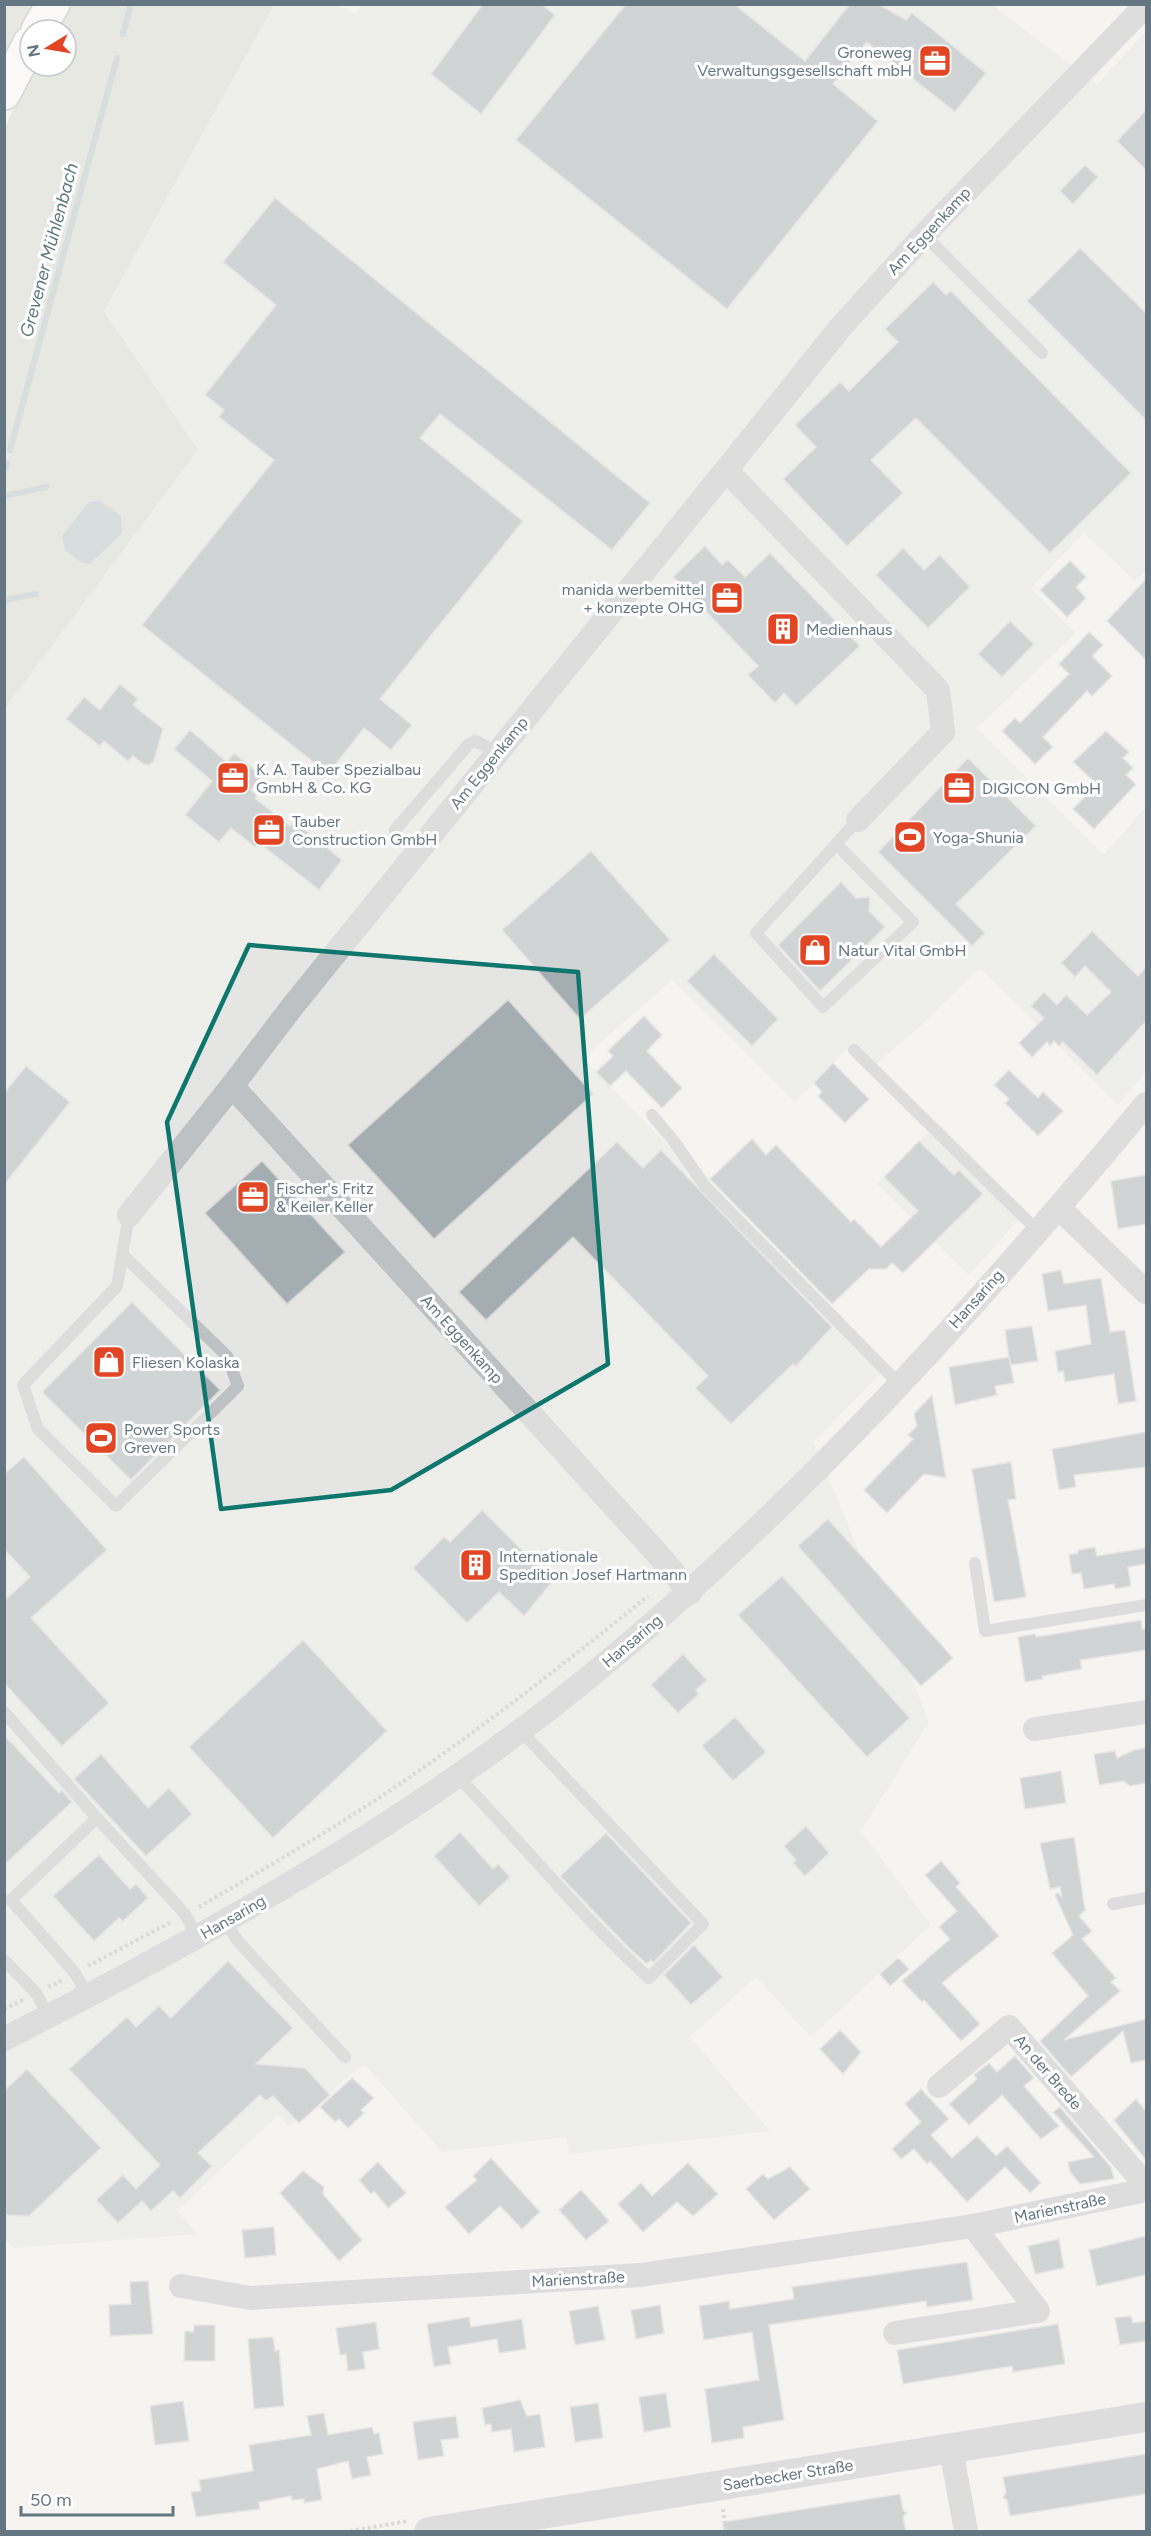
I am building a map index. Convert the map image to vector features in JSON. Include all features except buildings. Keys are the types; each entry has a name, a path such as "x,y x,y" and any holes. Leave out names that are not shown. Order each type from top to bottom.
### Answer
{"main road":[{"path":"45,18 53,4"},
{"path":"4,93 18,66"}],"street":[{"name":"Am Eggenkamp","path":"129,1215 292,1007 840,328 924,235 1146,5"},
{"path":"726,470 938,690 943,732 858,820"},
{"name":"Am Eggenkamp","path":"232,1086 690,1593"},
{"name":"Hansaring","path":"4,2039 198,1937 335,1856 457,1776 581,1684 690,1593 834,1454 1059,1208 1146,1104"},
{"path":"1059,1208 1146,1292"},
{"path":"1035,1729 1146,1712"},
{"name":"An der Brede","path":"939,2086 1009,2027 1146,2185"},
{"name":"Marienstraße","path":"181,2286 251,2298 641,2275 973,2226 1146,2190"},
{"path":"895,2334 1038,2311 973,2226"},
{"name":"Saerbecker Straße","path":"434,2531 1146,2417"},
{"path":"951,2449 966,2531"}],"lane":[{"path":"924,235 1042,353"},
{"path":"395,830 469,744 475,741 482,742 498,752"},
{"path":"836,844 913,922 823,1007 756,933 836,844 858,820"},
{"path":"854,1050 1038,1231"},
{"path":"652,1115 674,1140 705,1186 899,1384"},
{"path":"122,1254 227,1356 238,1386 116,1506 38,1429 23,1385 117,1286 122,1254 129,1215"},
{"path":"975,1563 985,1631 1146,1605"},
{"path":"4,1712 185,1914 198,1937"},
{"path":"457,1776 514,1834 617,1949 649,1978 704,1924 520,1730"},
{"path":"88,1996 75,1973 11,1900 97,1818"},
{"path":"1113,1904 1146,1898"},
{"path":"226,1921 236,1939 345,2057"},
{"path":"4,1960 36,1993 49,2016"}],"path":[{"path":"4,2009 185,1914 312,1841 420,1770 545,1679 675,1574"}],"highlighted area":[{"path":"249,945 578,972 608,1364 391,1490 221,1509 167,1122"}],"shaded area":[{"path":"361,4 992,5 1097,85 1146,31 1146,571 1135,581 1084,533 1031,588 1076,633 977,728 1104,855 1146,806 1146,1072 1118,1105 980,968 918,1028 874,1066 852,1044 795,1102 672,980 583,1058 885,1369 814,1442 929,1722 861,1831 931,1925 811,2037 756,1977 690,2037 770,2131 569,2154 567,2137 442,2152 364,2064 289,2126 278,2115 177,2211 198,2234 14,2248 5,2239 4,708 198,450 104,311 274,5 339,5 356,14"},
{"path":"4,5 33,5 26,18 18,18 18,32 5,56"},
{"path":"72,5 274,5 104,311 198,450 5,708 5,128 27,78 78,78 78,18 63,18"},
{"path":"100,501 121,516 122,533 90,564 81,562 65,550 62,536 89,502"},
{"path":"934,1126 1023,1215 969,1275 877,1184"}],"waterway":[{"name":"Grevener Mühlenbach","path":"123,34 131,4"},
{"name":"Grevener Mühlenbach","path":"10,450 117,58"},
{"name":"Grevener Mühlenbach","path":"4,471 7,463"},
{"path":"4,496 46,487"},
{"path":"4,600 36,594"}],"place":[{"name":"Groneweg Verwaltungsgesellschaft mbH","path":"935,61"},
{"name":"manida werbemittel + konzepte OHG","path":"727,598"},
{"name":"Medienhaus","path":"783,629"},
{"name":"K. A. Tauber Spezialbau GmbH & Co. KG","path":"233,778"},
{"name":"DIGICON GmbH","path":"959,788"},
{"name":"Tauber Construction GmbH","path":"269,830"},
{"name":"Yoga-Shunia","path":"910,837"},
{"name":"Natur Vital GmbH","path":"815,950"},
{"name":"Fischer's Fritz & Keiler Keller","path":"253,1197"},
{"name":"Fliesen Kolaska","path":"109,1362"},
{"name":"Power Sports Greven","path":"101,1438"},
{"name":"Internationale Spedition Josef Hartmann","path":"476,1565"}]}
